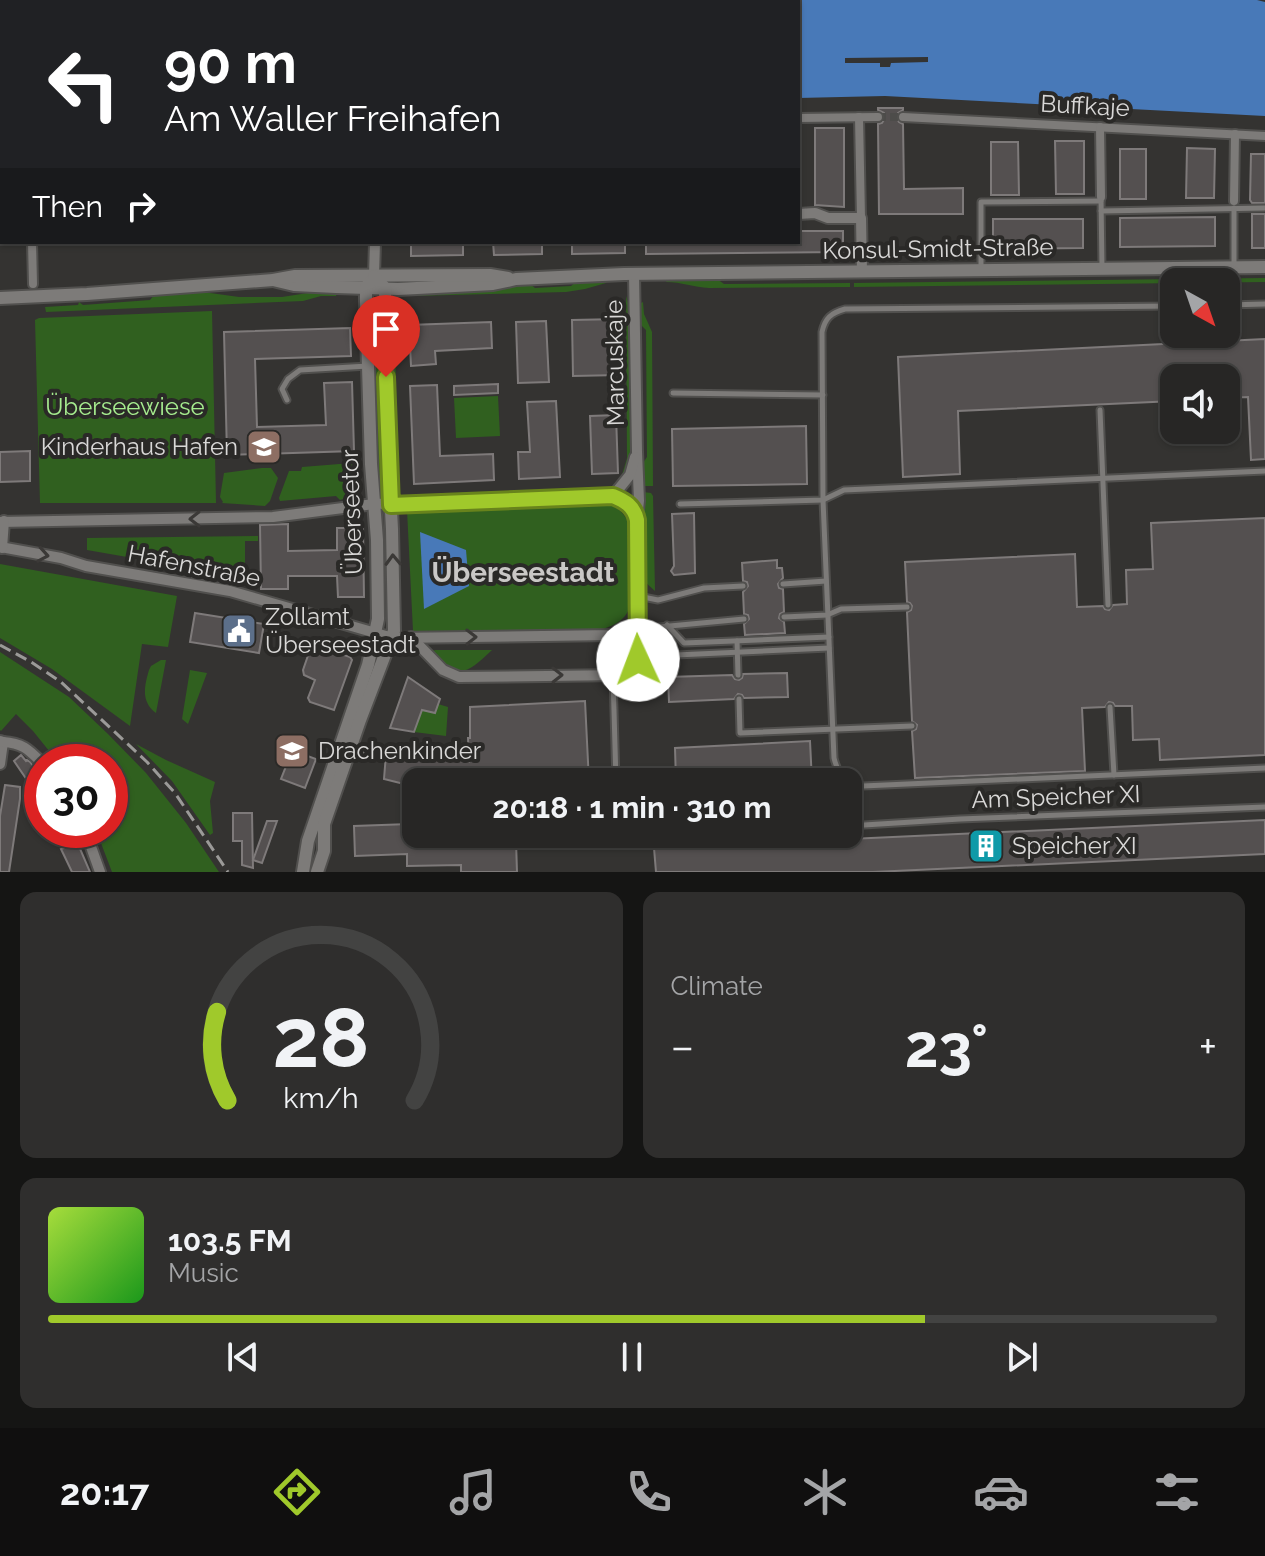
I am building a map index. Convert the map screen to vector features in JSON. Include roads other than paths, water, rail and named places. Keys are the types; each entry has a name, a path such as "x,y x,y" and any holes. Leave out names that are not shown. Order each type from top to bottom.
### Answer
{"street":[{"path":"859,117 862,272"},
{"path":"800,118 878,117"},
{"name":"Buffkaje","path":"903,117 1265,136"},
{"path":"1100,127 1101,199"},
{"path":"1234,205 1235,134"},
{"path":"800,214 861,218"},
{"path":"32,244 33,284"},
{"path":"366,287 374,276 375,244"},
{"name":"Konsul-Smidt-Straße","path":"273,280 294,285 385,288 634,274 1265,267"},
{"name":"Marcuskaje","path":"613,675 623,675 638,660 639,501 634,274"},
{"name":"Konsul-Smidt-Straße","path":"0,298 87,294 295,276 490,275 516,279"},
{"path":"374,276 385,288"},
{"name":"Überseetor","path":"319,872 324,851 324,824 378,619 366,287"},
{"name":"Überseetor","path":"303,872 308,841 393,638 395,615 385,288"},
{"name":"Marcuskaje","path":"613,496 630,475 637,452"},
{"path":"613,496 630,506 637,520"},
{"name":"Hafenstraße","path":"393,638 230,591 1,548 2,522 273,517 374,504 613,496"},
{"path":"393,638 612,635 637,629"},
{"path":"411,637 443,670 459,677 613,675"},
{"path":"0,764 2,741 24,747"},
{"path":"91,848 100,872"}],"lane":[{"path":"981,270 981,202 1101,199 1102,269"},
{"path":"1101,211 1234,205 1265,208"},
{"path":"1234,205 1234,267"},
{"path":"1240,305 1265,304"},
{"path":"1160,306 845,309 835,312 824,322 823,500 836,768 852,784 863,786 1265,768"},
{"path":"287,400 282,389 288,379 300,370 369,366"},
{"path":"673,393 823,395"},
{"path":"1100,410 1108,605"},
{"path":"680,504 823,500 844,490 1265,471"},
{"path":"783,584 826,581"},
{"path":"638,596 658,600 704,588 743,586"},
{"path":"784,617 827,615 841,609 907,607"},
{"path":"637,629 744,619"},
{"path":"667,625 684,643 829,637"},
{"path":"737,641 738,675"},
{"path":"676,655 829,648"},
{"path":"613,675 616,768"},
{"path":"739,699 740,733 912,726"},
{"path":"1110,707 1114,775"},
{"path":"346,746 378,756"},
{"name":"Am Speicher XI","path":"862,825 1265,807"}],"water":[{"path":"800,0 1265,2 1265,116 885,96 800,98"},
{"path":"420,532 466,550 469,586 424,609"}],"tunnel":[{"path":"878,117 903,117"}],"railway":[{"path":"0,645 61,682 147,762 175,793 228,872"}],"place":[{"name":"Kinderhaus Hafen","path":"264,447"},
{"name":"Zollamt Überseestadt","path":"239,631"},
{"name":"Drachenkinder","path":"292,751"},
{"name":"Speicher XI","path":"986,846"}],"district":[{"name":"Überseestadt","path":"523,572"}],"park label":[{"name":"Überseewiese","path":"125,407"}]}
